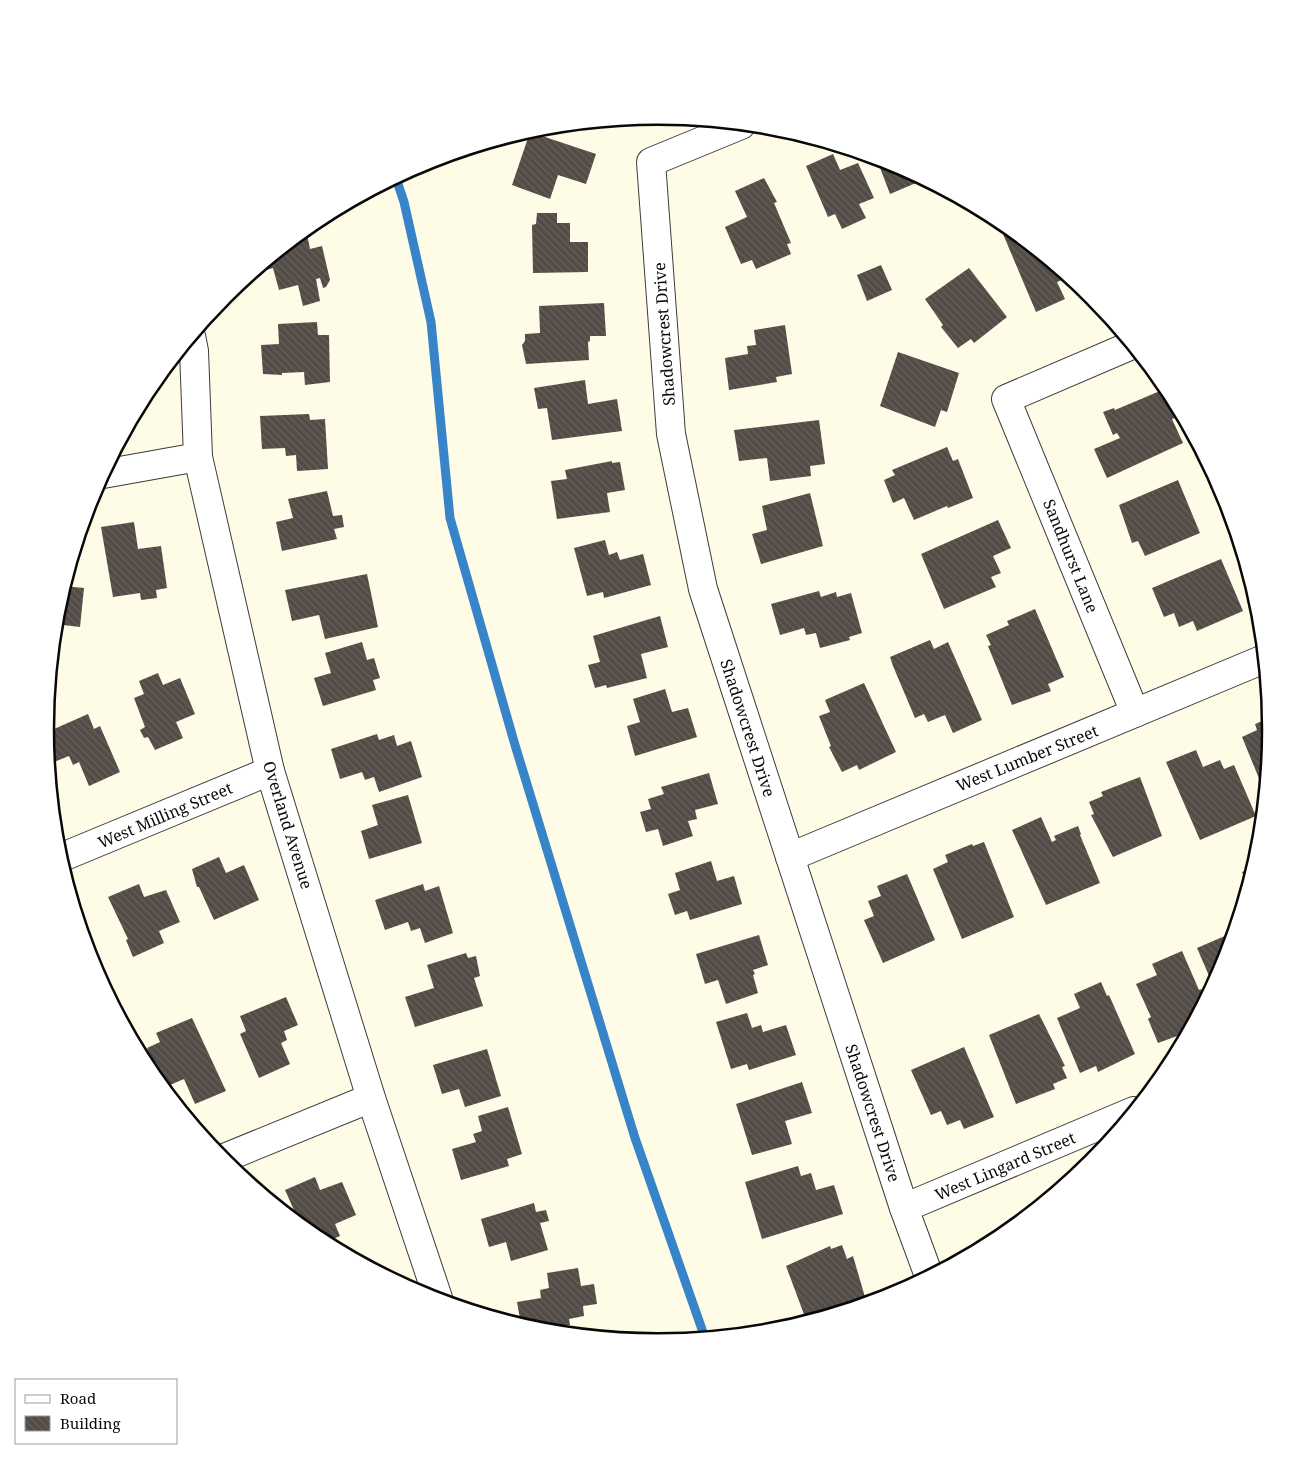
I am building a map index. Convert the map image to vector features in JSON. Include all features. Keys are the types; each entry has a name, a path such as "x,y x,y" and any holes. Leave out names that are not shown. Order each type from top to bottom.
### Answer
{"street":[{"name":"Shadowcrest Drive","path":"730,129 651,162 671,434 703,590 904,1208 927,1270"},
{"name":"Overland Avenue","path":"193,345 198,457 270,771 371,1098 436,1291"},
{"name":"Sandhurst Lane","path":"1126,348 1006,400 1135,713"},
{"path":"111,473 198,457"},
{"name":"West Lumber Street","path":"790,856 1258,661"},
{"name":"West Milling Street","path":"67,855 270,771"},
{"path":"230,1156 371,1098"},
{"name":"West Lingard Street","path":"904,1208 1121,1116"}],"building":[{"path":"543,136 596,154 586,184 558,175 550,199 512,185 527,140"},
{"path":"833,154 840,170 858,163 874,198 859,204 866,218 842,229 835,214 828,217 806,166"},
{"path":"880,168 915,183 890,194"},
{"path":"764,178 777,202 774,203 791,243 787,244 791,254 756,269 752,260 741,264 725,227 747,217 735,191"},
{"path":"537,213 557,213 557,223 570,223 570,242 588,242 588,272 533,273 532,225 536,224"},
{"path":"1003,234 1026,250 1062,280 1057,282 1065,299 1036,312"},
{"path":"308,237 310,249 322,246 330,280 326,287 323,288 320,278 316,279 320,301 303,306 298,285 279,290 273,268 266,270"},
{"path":"881,265 892,290 867,301 857,275"},
{"path":"969,268 1007,317 974,343 971,339 958,348 941,327 943,325 925,299"},
{"path":"604,303 606,336 590,336 590,341 588,342 589,360 526,364 522,345 525,341 525,334 540,333 539,306"},
{"path":"317,322 318,335 329,335 330,382 305,385 304,372 282,373 282,375 263,374 261,345 279,344 278,324"},
{"path":"785,325 792,374 776,377 777,382 729,390 725,358 748,354 747,346 756,345 754,330"},
{"path":"898,352 959,373 947,412 941,410 935,427 880,406"},
{"path":"585,380 588,404 617,399 622,431 552,440 547,408 538,409 534,388"},
{"path":"1158,392 1175,418 1172,419 1183,443 1107,478 1094,449 1120,438 1117,433 1113,435 1103,412 1114,408 1115,410"},
{"path":"309,414 310,420 325,419 328,469 297,471 296,455 286,456 285,448 262,449 260,416"},
{"path":"819,420 825,464 810,466 811,476 770,481 767,458 739,461 734,430"},
{"path":"947,447 953,461 958,459 973,498 948,508 947,506 914,520 904,498 893,503 884,480 895,475 892,470"},
{"path":"612,461 612,463 620,462 625,490 607,493 610,512 557,519 551,481 567,479 565,470"},
{"path":"1178,480 1200,533 1145,556 1138,541 1132,543 1119,505"},
{"path":"327,491 333,516 342,515 344,527 334,529 337,539 282,551 276,522 293,518 288,499"},
{"path":"810,493 823,546 761,564 752,534 767,530 762,506"},
{"path":"998,520 1011,548 993,556 1001,573 991,577 996,587 944,609 921,554"},
{"path":"134,522 138,549 161,546 167,588 156,590 157,598 141,600 140,593 113,597 101,527"},
{"path":"605,540 609,555 617,552 620,560 643,554 651,585 604,598 603,592 587,596 574,548"},
{"path":"1221,559 1243,611 1197,631 1193,621 1179,627 1174,613 1164,617 1152,588"},
{"path":"367,574 378,627 325,639 319,615 292,621 285,590"},
{"path":"71,587 84,588 80,627 63,625"},
{"path":"819,591 821,597 836,592 837,597 851,593 862,633 849,637 850,640 820,648 816,633 806,635 804,628 780,635 771,604"},
{"path":"1035,609 1064,677 1048,684 1051,691 1012,705 988,646 991,645 986,635 1009,625 1007,621"},
{"path":"660,616 668,647 641,654 647,678 607,688 606,685 595,688 588,665 600,662 593,636"},
{"path":"930,640 934,649 948,642 982,720 953,733 945,715 928,722 924,714 915,718 890,657"},
{"path":"362,642 367,660 374,658 380,678 373,680 376,690 323,706 314,678 331,673 325,653"},
{"path":"158,673 163,685 180,678 195,714 176,722 183,738 155,750 148,737 144,738 140,730 145,727 134,698 144,694 139,681"},
{"path":"864,683 896,752 859,770 857,765 842,772 829,747 831,746 819,716 830,712 825,700"},
{"path":"665,689 672,712 688,708 697,737 635,756 627,726 640,722 633,699"},
{"path":"88,714 94,729 100,726 120,772 89,786 79,762 73,765 69,756 55,762 54,729"},
{"path":"1262,721 1260,780 1242,737 1257,730 1255,724"},
{"path":"377,734 379,740 394,735 397,746 411,741 422,777 379,792 374,777 365,780 362,772 340,779 331,749"},
{"path":"1196,750 1203,767 1220,760 1224,769 1234,765 1256,816 1200,840 1166,762"},
{"path":"709,773 718,804 695,810 697,819 688,821 693,836 663,846 658,829 646,832 640,812 651,809 648,799 664,794 661,787"},
{"path":"1140,777 1162,836 1113,857 1091,815 1094,814 1089,802 1103,796 1101,792"},
{"path":"408,795 422,843 369,859 361,831 378,825 372,805"},
{"path":"1041,817 1052,842 1056,840 1054,836 1078,826 1100,883 1046,905 1012,830"},
{"path":"984,842 1014,917 962,939 933,869 948,862 945,855 972,844 973,846"},
{"path":"219,857 226,873 244,865 259,900 214,920 199,887 197,887 192,869"},
{"path":"711,861 717,881 734,876 742,904 690,920 687,911 675,915 668,894 680,890 675,873"},
{"path":"907,874 935,940 883,963 864,920 874,916 868,901 881,896 877,886"},
{"path":"139,884 144,897 166,890 180,922 159,931 164,943 133,957 126,940 128,939 108,897"},
{"path":"423,884 425,891 439,886 453,933 425,943 420,928 411,931 408,922 385,930 375,900"},
{"path":"759,935 768,965 753,970 758,993 726,1004 718,980 705,984 696,954"},
{"path":"1226,936 1209,976 1197,948"},
{"path":"1182,951 1199,990 1201,989 1202,992 1179,1035 1158,1043 1148,1019 1151,1017 1136,984 1157,975 1152,964"},
{"path":"466,953 468,958 476,956 480,976 474,978 483,1006 415,1027 405,997 434,988 427,965"},
{"path":"1101,982 1107,996 1109,995 1135,1054 1098,1072 1096,1066 1080,1073 1057,1018 1080,1008 1074,994"},
{"path":"286,997 298,1025 284,1031 287,1040 281,1043 290,1064 259,1078 240,1034 246,1031 240,1016"},
{"path":"747,1013 752,1028 761,1025 763,1032 786,1025 796,1055 749,1070 747,1064 731,1069 716,1022"},
{"path":"1039,1014 1065,1066 1062,1067 1067,1078 1053,1084 1055,1089 1016,1104 989,1035"},
{"path":"192,1018 226,1091 195,1104 184,1079 170,1085 150,1056 147,1048 160,1042 156,1033"},
{"path":"964,1047 994,1117 964,1129 960,1120 947,1125 941,1111 931,1115 911,1070"},
{"path":"487,1049 501,1096 465,1107 459,1089 442,1094 433,1065"},
{"path":"802,1082 812,1113 785,1121 792,1144 752,1155 736,1104"},
{"path":"508,1107 522,1154 507,1159 509,1166 461,1180 452,1149 476,1142 473,1134 482,1131 478,1116"},
{"path":"798,1166 801,1176 811,1173 816,1190 834,1185 843,1214 762,1239 745,1182"},
{"path":"315,1177 320,1190 342,1182 356,1215 335,1224 340,1236 333,1239 295,1213 285,1190"},
{"path":"534,1203 536,1212 546,1210 549,1221 540,1223 548,1250 511,1261 506,1242 489,1247 481,1219"},
{"path":"842,1245 847,1259 853,1256 865,1297 804,1315 786,1266 830,1246 831,1249"},
{"path":"578,1268 581,1286 594,1284 597,1304 583,1306 584,1316 569,1319 570,1325 563,1326 520,1317 517,1302 541,1298 540,1290 549,1288 547,1273"}],"waterway":[{"path":"398,185 404,202 431,322 450,518 515,745 635,1138 703,1332"}]}
